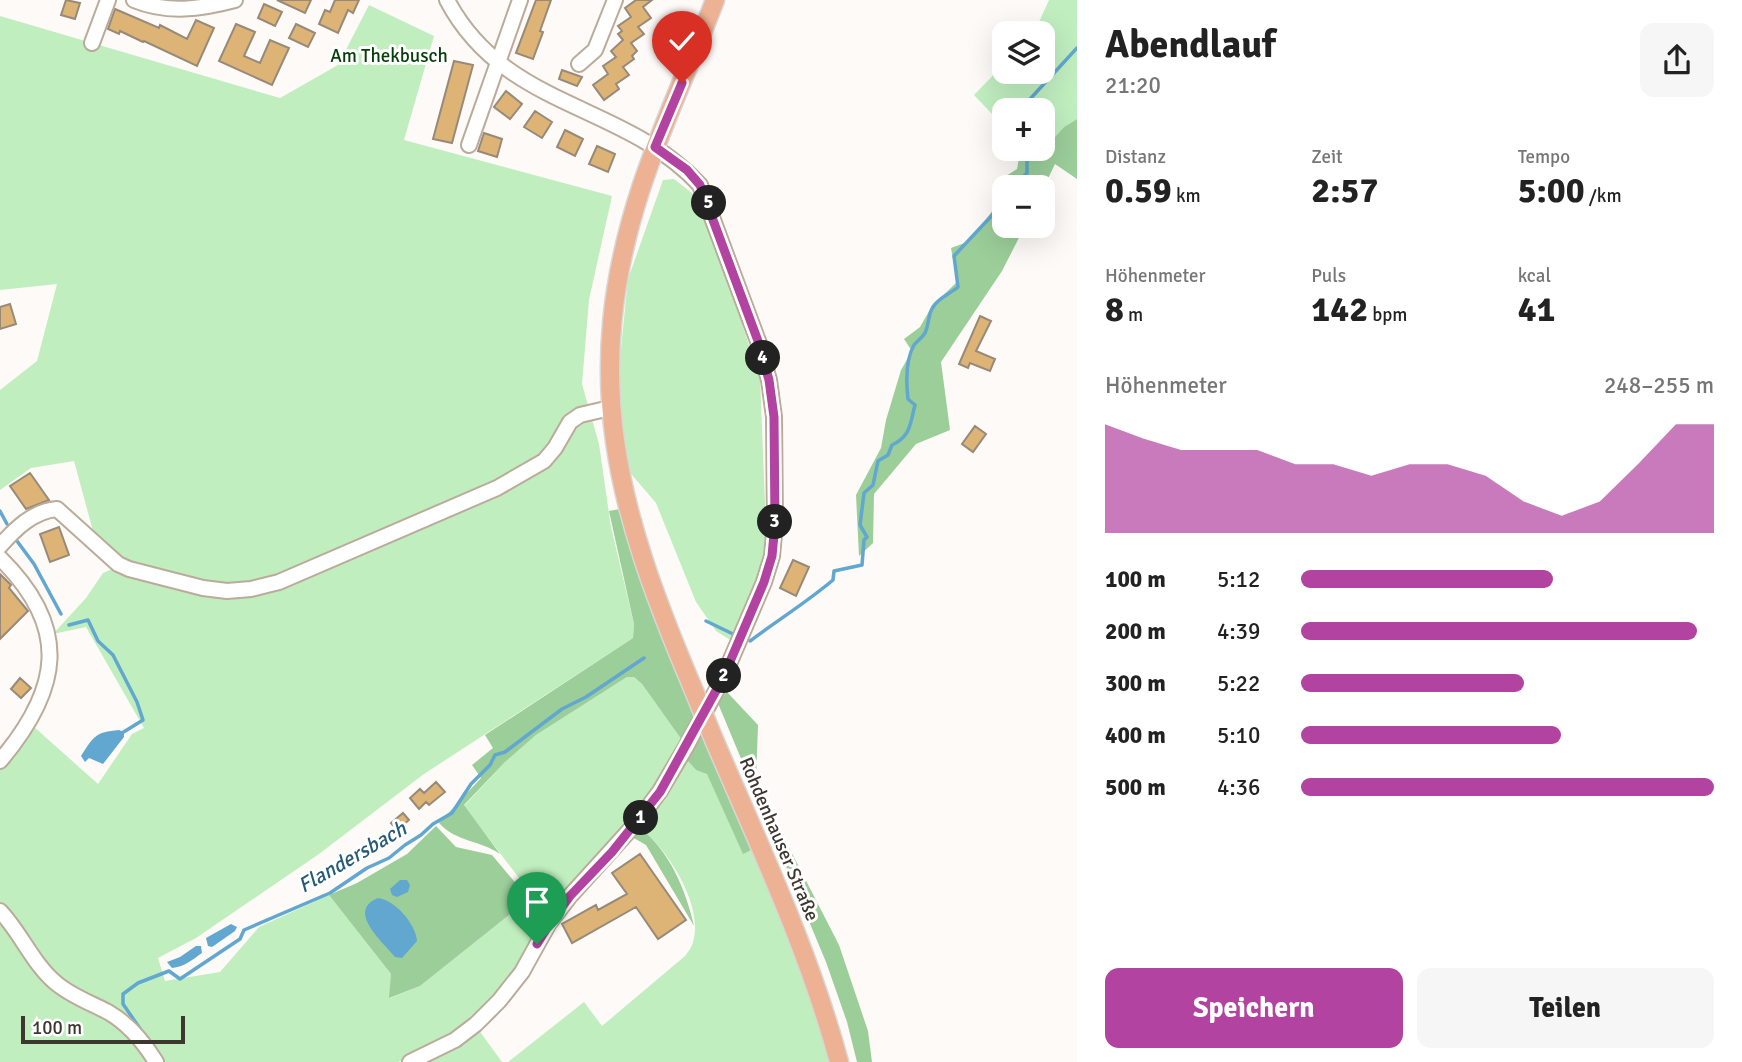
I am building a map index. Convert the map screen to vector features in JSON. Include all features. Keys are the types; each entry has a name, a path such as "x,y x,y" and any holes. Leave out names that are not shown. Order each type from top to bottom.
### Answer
{"main road":[{"name":"Rohdenhauser Straße","path":"715,0 640,190 616,288 609,374 610,408 615,450 633,530 670,635 803,950 818,989 839,1062"}],"street":[{"path":"92,43 107,0"},
{"path":"134,0 176,9 207,7 235,0"},
{"path":"410,1062 455,1040 499,1001 522,972 550,923 570,896 612,852 660,792 723,678 764,582 772,556 775,523 774,417 769,380 758,341 700,185 687,170 655,147 620,127 541,91 497,63 466,33 447,0"},
{"path":"469,145 520,0"},
{"path":"579,64 595,50 615,0"},
{"path":"0,546 28,519 46,510 57,509 118,564 129,569 203,588 227,591 251,589 319,567 496,488 544,460 555,448 570,422 580,415 610,408"},
{"path":"0,558 28,587 39,609 46,628 49,668 47,683 30,723 0,761"},
{"path":"0,911 56,983 128,1025 156,1062"}],"green space":[{"path":"1049,0 1077,0 1077,119 1064,127 1055,138 1055,98 992,98 992,114 974,95 992,76 992,84 1055,84 1055,21 1039,21"},
{"name":"Am Thekbusch","path":"369,5 434,36 404,140 612,196 589,300 582,384 599,444 611,527 634,624 633,638 424,774 319,854 196,938 158,958 165,981 220,972 259,927 329,895 391,974 390,998 420,986 529,899 545,921 515,974 491,1003 448,1037 398,1062 160,1062 136,1028 65,984 49,967 11,912 0,902 0,766 33,726 98,784 132,734 144,728 86,627 53,634 86,598 103,573 115,568 150,583 181,589 126,563 93,531 74,461 31,468 0,490 0,390 37,361 57,284 0,290 0,16 280,98 338,65"},
{"path":"1077,119 1077,179 1055,164 1050,175 1008,175 1017,169 1018,161 1055,161 1055,137"},
{"path":"674,179 701,200 760,378 767,552 735,643 716,631 696,602 656,503 626,468 618,378 628,279 663,180"},
{"path":"992,211 992,238 1019,238 1002,271 941,362 950,430 916,444 874,494 873,543 859,556 856,495 881,448 886,420 901,370 912,351 904,339 920,327 932,306 957,282 951,248 970,241"},
{"path":"620,509 697,719 684,743 642,684 634,677 627,677 536,735 505,762 464,805 500,854 453,834 439,823 481,778 472,765 493,748 485,735 633,638 634,624 609,511"},
{"path":"627,677 634,677 642,684 684,743 635,820 550,913 545,912 464,806 505,762 536,735"},
{"path":"727,692 758,725 756,783 839,945 868,1031 872,1062 857,1062 847,1022 826,962 717,701"},
{"path":"701,732 753,849 743,854 707,774 696,770 686,759"},
{"path":"686,759 696,770 707,773 743,853 753,849 787,927 833,1062 508,1062 584,1002 602,1026 691,948 695,928 693,912 681,879 662,850 640,828"},
{"path":"436,826 456,847 492,855 529,899 420,986 389,998 391,974 329,895 357,883 407,854"},
{"path":"640,828 668,859 686,899 694,926 646,845 632,837"},
{"path":"0,918 24,951 127,1031 148,1062 0,1062"},
{"path":"478,1029 502,1062 423,1062"}],"water":[{"path":"105,732 124,732 124,737 103,764 89,758 85,762 81,756 96,737"},
{"path":"400,880 407,880 410,885 408,892 397,897 392,895 390,889"},
{"path":"378,898 398,908 409,920 416,934 417,941 402,958 395,957 375,935 366,918 365,910"},
{"path":"231,924 237,927 235,931 212,947 208,946 206,938"},
{"path":"196,946 201,946 202,953 188,963 172,968 167,962 180,957"}],"building":[{"path":"66,0 80,3 75,19 61,15"},
{"path":"277,0 311,0 305,13"},
{"path":"335,0 359,0 353,13 348,10 338,33 319,24 325,10 330,12"},
{"path":"536,0 551,0 533,59 516,53"},
{"path":"636,0 652,0 643,7 651,18 638,27 644,34 631,43 637,51 632,56 634,59 623,67 629,75 616,84 619,89 604,100 593,85 608,74 603,66 616,57 611,51 623,40 618,34 622,31 618,26 631,17 625,8"},
{"path":"264,4 282,12 275,26 258,18"},
{"path":"115,9 159,28 160,25 187,39 196,20 214,28 197,66 120,31 119,34 108,29"},
{"path":"236,24 255,32 244,56 260,63 270,40 289,48 272,85 219,61"},
{"path":"296,24 315,33 308,47 289,38"},
{"path":"454,61 473,65 452,143 433,139"},
{"path":"562,70 582,77 577,86 559,79"},
{"path":"506,91 522,104 510,119 494,107"},
{"path":"535,111 552,122 542,138 524,127"},
{"path":"565,130 583,139 575,156 557,147"},
{"path":"484,133 502,139 497,157 478,151"},
{"path":"597,146 615,154 608,172 589,164"},
{"path":"10,304 16,324 0,329 0,307"},
{"path":"980,316 991,321 976,351 995,359 990,371 970,363 968,368 959,364"},
{"path":"975,426 986,434 973,452 962,444"},
{"path":"30,473 49,500 26,509 10,486"},
{"path":"59,527 69,555 50,562 40,534"},
{"path":"793,560 809,567 796,596 780,588"},
{"path":"0,574 11,585 9,588 28,611 0,639"},
{"path":"20,678 31,688 21,698 11,689"},
{"path":"436,782 445,792 429,805 426,802 419,809 410,798 420,789 424,793"},
{"path":"403,813 409,820 397,830 391,823"},
{"path":"640,854 686,920 658,939 636,907 572,943 562,924 596,905 598,910 627,894 612,873"}],"waterway":[{"name":"Flandersbach","path":"1031,98 1077,48"},
{"name":"Flandersbach","path":"1025,175 1027,161"},
{"name":"Flandersbach","path":"750,641 833,580 834,571 862,565 864,540 867,537 860,525 864,493 873,485 878,461 888,455 892,445 903,438 911,424 915,405 908,399 907,392 911,351 925,333 935,304 958,287 954,256 992,215"},
{"path":"0,511 7,524"},
{"path":"17,541 34,564 61,614"},
{"path":"69,625 88,620 98,641 113,655 137,702 143,720 122,733"},
{"name":"Flandersbach","path":"706,621 733,634"},
{"name":"Flandersbach","path":"143,1033 123,1004 123,994 138,983 169,971 180,979 240,939 244,930 330,893 367,868 389,858 452,813 495,755 505,752 562,709 586,697 644,658"}],"route":[{"path":"537,944 570,896 612,852 660,792 734,655 772,556 775,523 774,417 769,380 758,341 700,185 687,170 655,147 682,83"}]}
